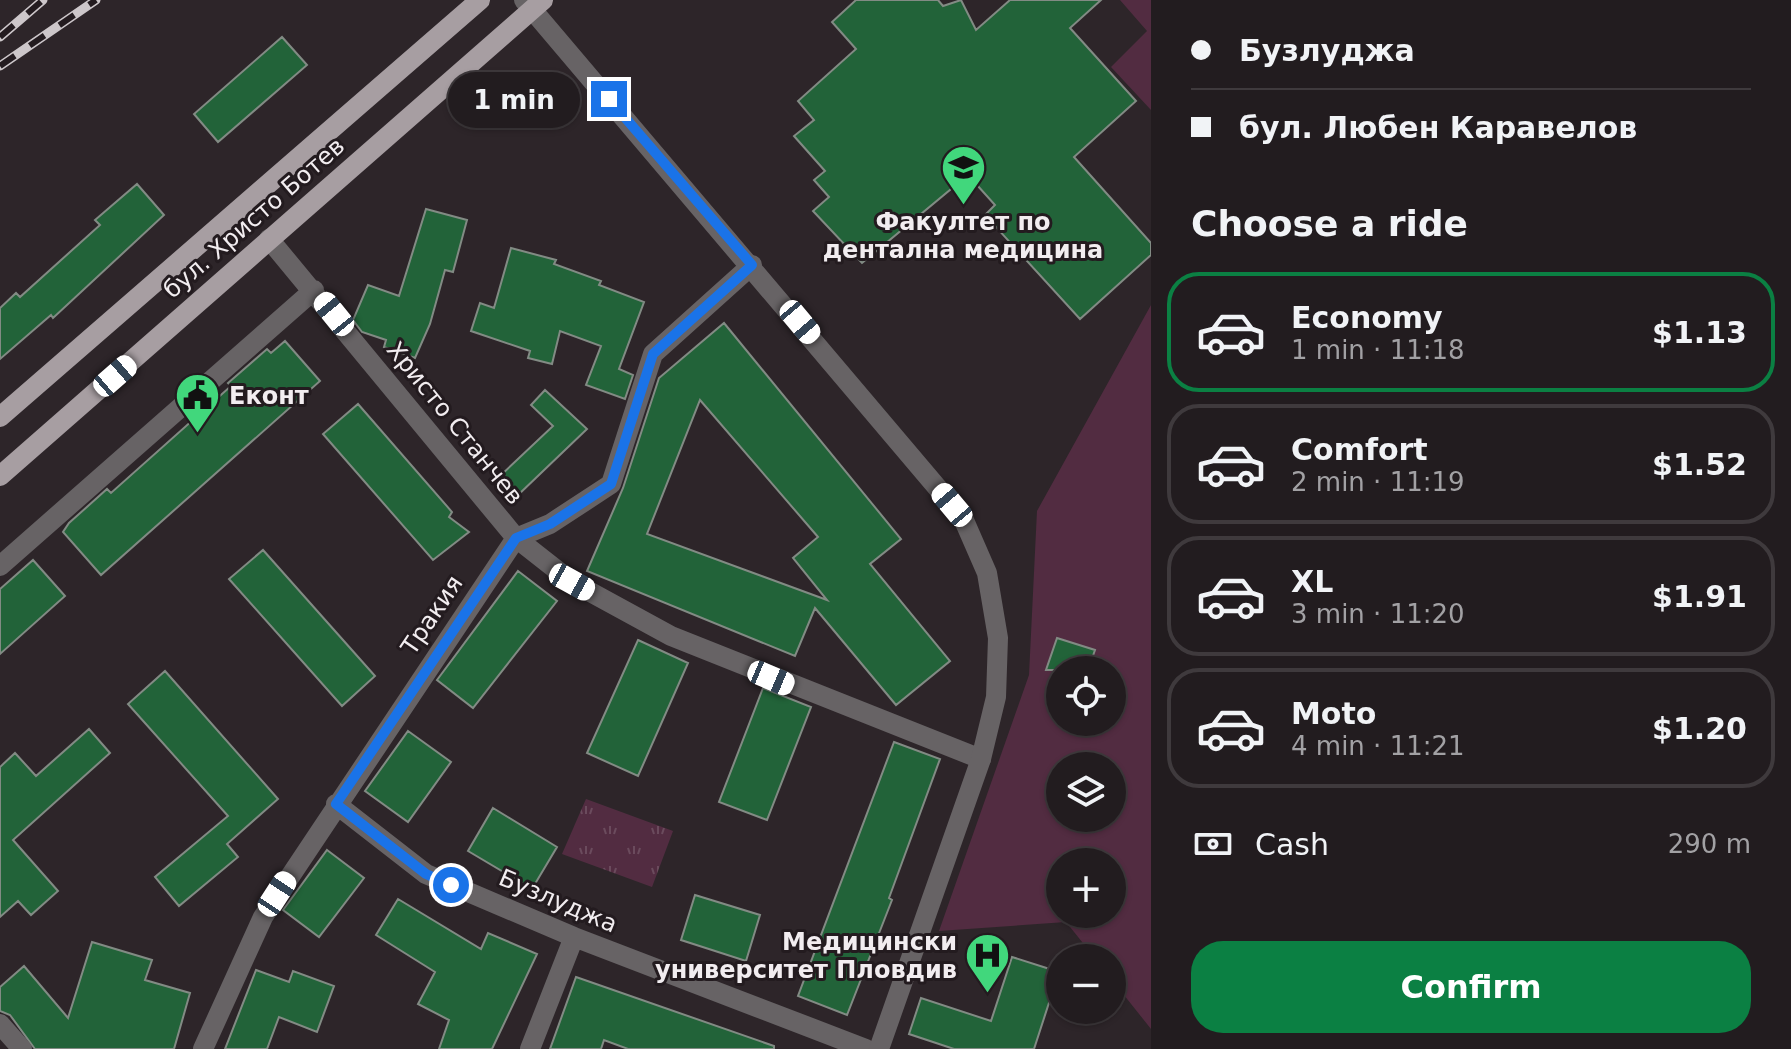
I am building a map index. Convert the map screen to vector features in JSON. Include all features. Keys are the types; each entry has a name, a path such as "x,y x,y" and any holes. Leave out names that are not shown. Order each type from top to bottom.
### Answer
{"main road":[{"name":"бул. Христо Ботев","path":"0,417 480,0"},
{"name":"бул. Христо Ботев","path":"0,476 533,3"}],"street":[{"path":"533,3 963,518 987,573 998,638 996,697 981,759 879,1049"},
{"name":"Христо Станчев","path":"269,239 516,538 572,582 671,636 981,759"},
{"path":"516,538 550,524 611,484 653,354 752,265"},
{"path":"0,566 314,290"},
{"name":"Тракия","path":"203,1049 263,917 516,538"},
{"name":"Бузлуджа","path":"336,804 426,874 574,937 866,1049"},
{"path":"530,1049 574,937"},
{"path":"0,1024 22,1049"}],"green space":[{"path":"1120,0 1151,0 1151,110 1111,67 1147,31"},
{"path":"1151,305 1151,1029 1126,998 1126,944 1084,944 1071,928 1126,928 1126,848 1046,848 1046,923 939,931 1029,675 1037,511"},
{"path":"586,799 673,831 652,887 562,854"}],"building":[{"path":"856,0 938,0 943,6 961,0 976,30 1010,0 1101,0 1070,28 1136,101 1074,157 1151,243 1151,255 1080,319 985,215 995,205 968,175 862,263 813,211 829,197 814,180 825,171 794,136 814,120 798,101 856,49 832,22"},
{"path":"282,37 307,65 218,142 194,114"},
{"path":"137,184 164,215 53,318 51,315 0,359 0,308 16,293 20,297 100,225 95,220"},
{"path":"426,209 467,220 453,272 445,270 430,324 415,358 384,347 386,340 362,332 353,320 368,285 399,296"},
{"path":"511,248 556,260 554,264 601,281 599,285 644,302 619,369 633,375 625,399 586,385 601,346 560,331 552,364 528,358 530,351 471,331 480,303 494,308"},
{"path":"724,323 901,539 870,564 950,661 896,705 815,608 795,656 587,571 623,488 659,378","holes":["700,400 818,537 793,558 827,600 647,534"]},
{"path":"285,341 320,381 101,575 63,532 69,523 107,489 111,493 231,386 228,383 267,349 271,353"},
{"path":"545,390 587,429 518,495 500,476 553,426 531,405"},
{"path":"358,404 452,512 449,517 469,532 433,560 323,434"},
{"path":"263,550 375,676 342,706 229,579"},
{"path":"33,560 65,596 0,654 0,589"},
{"path":"518,571 557,601 473,708 437,680"},
{"path":"1057,638 1095,650 1093,656 1051,656"},
{"path":"638,640 688,663 638,776 587,753"},
{"path":"165,671 278,799 227,844 238,857 179,906 155,877 228,816 128,704"},
{"path":"763,688 811,707 767,820 719,802"},
{"path":"89,729 110,753 13,840 58,891 31,915 18,901 0,917 0,767 15,753 36,776"},
{"path":"408,731 451,762 408,822 365,791"},
{"path":"894,742 940,759 889,898 892,900 847,1015 798,996"},
{"path":"493,808 557,847 532,889 468,851"},
{"path":"327,850 364,878 319,937 283,910"},
{"path":"695,895 760,915 746,961 681,940"},
{"path":"398,899 481,949 488,933 537,954 492,1049 439,1049 449,1020 418,1004 435,972 376,935"},
{"path":"92,942 152,960 145,980 190,993 174,1049 35,1049 10,1015 0,1011 0,987 24,966 68,1018"},
{"path":"1012,957 1046,968 1046,1012 1034,1049 954,1049 909,1034 921,998 991,1021"},
{"path":"256,970 289,982 293,971 334,986 317,1032 279,1017 267,1049 225,1049"},
{"path":"576,977 774,1046 774,1049 628,1049 604,1040 601,1049 550,1049"}],"railway":[{"path":"0,37 43,0"},
{"path":"0,66 96,0"}],"place":[{"name":"Факултет по дентална медицина","path":"963,207"},
{"name":"Еконт","path":"198,435"},
{"name":"Медицински университет Пловдив","path":"988,995"}],"route":[{"path":"451,885 426,874 336,804 516,538 550,524 611,484 653,354 752,265 609,99"}]}
